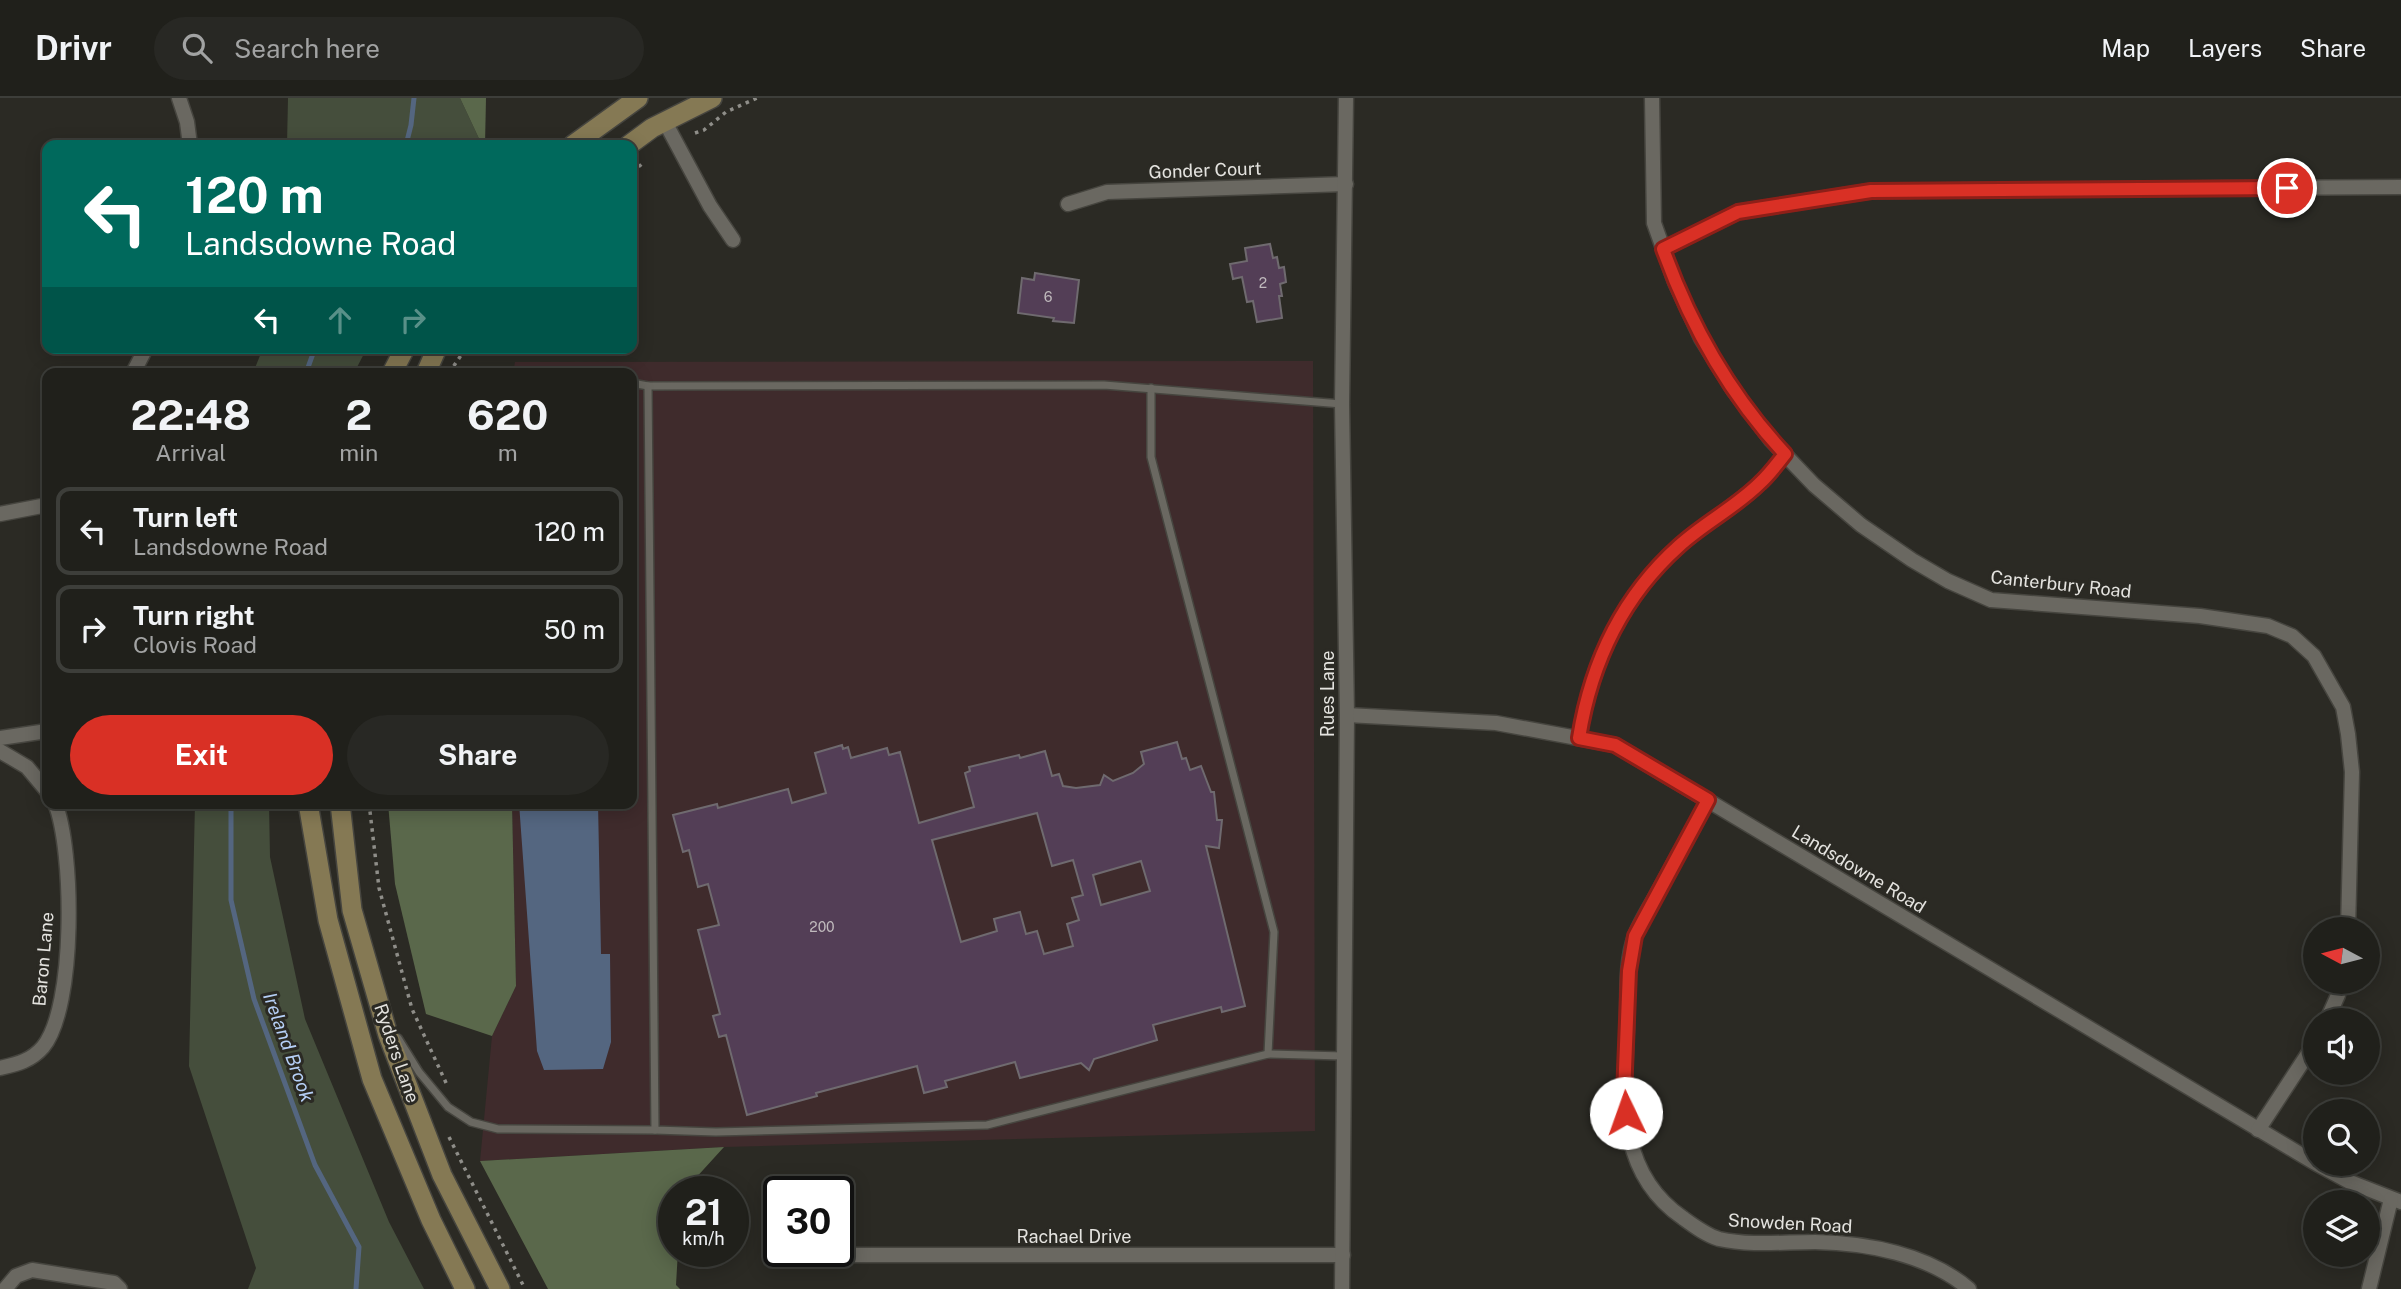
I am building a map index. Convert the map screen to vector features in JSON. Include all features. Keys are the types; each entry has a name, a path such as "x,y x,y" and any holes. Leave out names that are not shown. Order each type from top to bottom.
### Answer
{"main road":[{"path":"580,140 638,98"},
{"path":"636,140 665,121 712,98"},
{"name":"Ryders Lane","path":"309,809 328,920 372,1079 431,1220 465,1289"},
{"name":"Ryders Lane","path":"341,809 352,910 388,1035 442,1175 500,1289"}],"street":[{"path":"179,98 189,140"},
{"name":"Rues Lane","path":"1342,1289 1347,715 1342,404 1346,98"},
{"name":"Canterbury Road","path":"1652,98 1654,223 1675,282 1701,338 1734,391 1785,454 1814,485 1861,525 1924,567 1991,600 2200,616 2268,626 2292,636 2314,656 2343,707 2352,772 2348,917"},
{"path":"665,121 710,206 733,240"},
{"name":"Gonder Court","path":"1068,204 1107,192 1346,184"},
{"path":"1663,249 1738,212 1871,191 2401,187"},
{"path":"1579,738 1584,708 1600,657 1619,618 1637,592 1657,567 1680,545 1760,484 1785,454"},
{"path":"0,514 42,506"},
{"name":"Landsdowne Road","path":"1347,715 1496,723 1615,745 2303,1156"},
{"path":"0,738 42,732"},
{"path":"0,751 27,767 42,784"},
{"name":"Snowden Road","path":"1708,800 1635,936 1631,959 1624,1094 1632,1151 1641,1175 1666,1207 1718,1238 1755,1243 1818,1242 1863,1246 1915,1258 1956,1278 1969,1289"},
{"name":"Baron Lane","path":"0,1068 26,1061 43,1046 56,1021 63,988 68,935 66,849 57,809"},
{"name":"Baron Lane","path":"62,822 64,809"},
{"path":"2258,1130 2303,1061"},
{"name":"Landsdowne Road","path":"2343,1176 2396,1201"},
{"path":"2369,1289 2396,1201"},
{"name":"Rachael Drive","path":"854,1255 1343,1255"},
{"path":"5,1289 16,1276 32,1270 114,1283 120,1289"}],"lane":[{"path":"637,384 1104,385 1342,404"},
{"path":"648,386 655,1130"},
{"path":"1151,388 1151,457 1273,932 1268,1054"},
{"path":"381,1009 419,1072 448,1107 471,1122 498,1129 716,1132 987,1125 1268,1054 1344,1056"}],"path":[{"path":"695,133 704,130 726,112 757,98"},
{"path":"637,168 642,164"},
{"path":"370,809 379,888 412,1009 451,1093"},
{"path":"446,1130 525,1289"}],"shaded area":[{"path":"1313,361 1315,1131 724,1147 480,1161 492,1036 516,986 512,809 637,809 637,368 514,368 515,362"}],"green space":[{"path":"288,98 460,98 480,140 287,140"},
{"path":"460,98 486,98 485,140 480,140"},
{"path":"261,354 364,354 357,368 255,368"},
{"path":"195,809 269,809 270,857 305,1019 389,1222 424,1289 248,1289 256,1268 189,1066"},
{"path":"389,809 512,809 516,986 492,1036 426,1014 395,884"},
{"path":"724,1147 698,1176 658,1176 658,1267 677,1267 676,1285 680,1289 548,1289 480,1161"}],"water":[{"path":"519,809 598,809 601,954 610,954 611,1042 603,1069 544,1070 537,1051"}],"building":[{"path":"1270,244 1273,258 1277,257 1279,268 1284,267 1286,282 1280,284 1282,296 1279,296 1282,318 1257,322 1253,301 1247,302 1242,277 1233,279 1230,264 1247,261 1245,248"},
{"path":"1035,273 1079,280 1074,323 1018,313 1022,278 1034,280"},
{"path":"1177,742 1182,759 1186,758 1190,770 1201,766 1211,792 1214,792 1217,820 1222,820 1219,848 1206,846 1245,1006 1222,1012 1221,1007 1153,1025 1157,1040 1094,1059 1089,1070 1081,1063 1020,1078 1015,1062 945,1081 947,1087 924,1093 917,1066 747,1115 726,1035 719,1037 713,1016 720,1014 698,930 719,925 708,884 698,887 689,850 683,852 673,815 717,804 718,808 788,789 792,803 826,793 815,753 842,745 843,749 848,747 851,758 887,748 889,755 900,752 919,823 974,807 965,773 970,771 969,767 1045,751 1052,776 1059,774 1063,786 1076,788 1100,785 1104,775 1113,781 1133,773 1144,764 1141,752","holes":["1037,813 1052,866 1073,860 1083,895 1072,898 1079,920 1067,924 1073,946 1044,954 1037,931 1026,934 1020,912 994,919 997,931 961,942 932,840","1141,861 1150,891 1101,905 1093,875"]}],"waterway":[{"name":"Ireland Brook","path":"407,140 414,98"},
{"name":"Ireland Brook","path":"308,368 313,354"},
{"name":"Ireland Brook","path":"231,809 231,900 254,999 315,1165 359,1247 356,1289"}],"route":[{"path":"1626,1113 1624,1094 1629,971 1635,936 1708,800 1615,745 1579,738 1584,708 1604,647 1637,592 1657,567 1680,545 1760,484 1785,454 1734,391 1701,338 1663,249 1738,212 1871,191 2287,188"}]}
